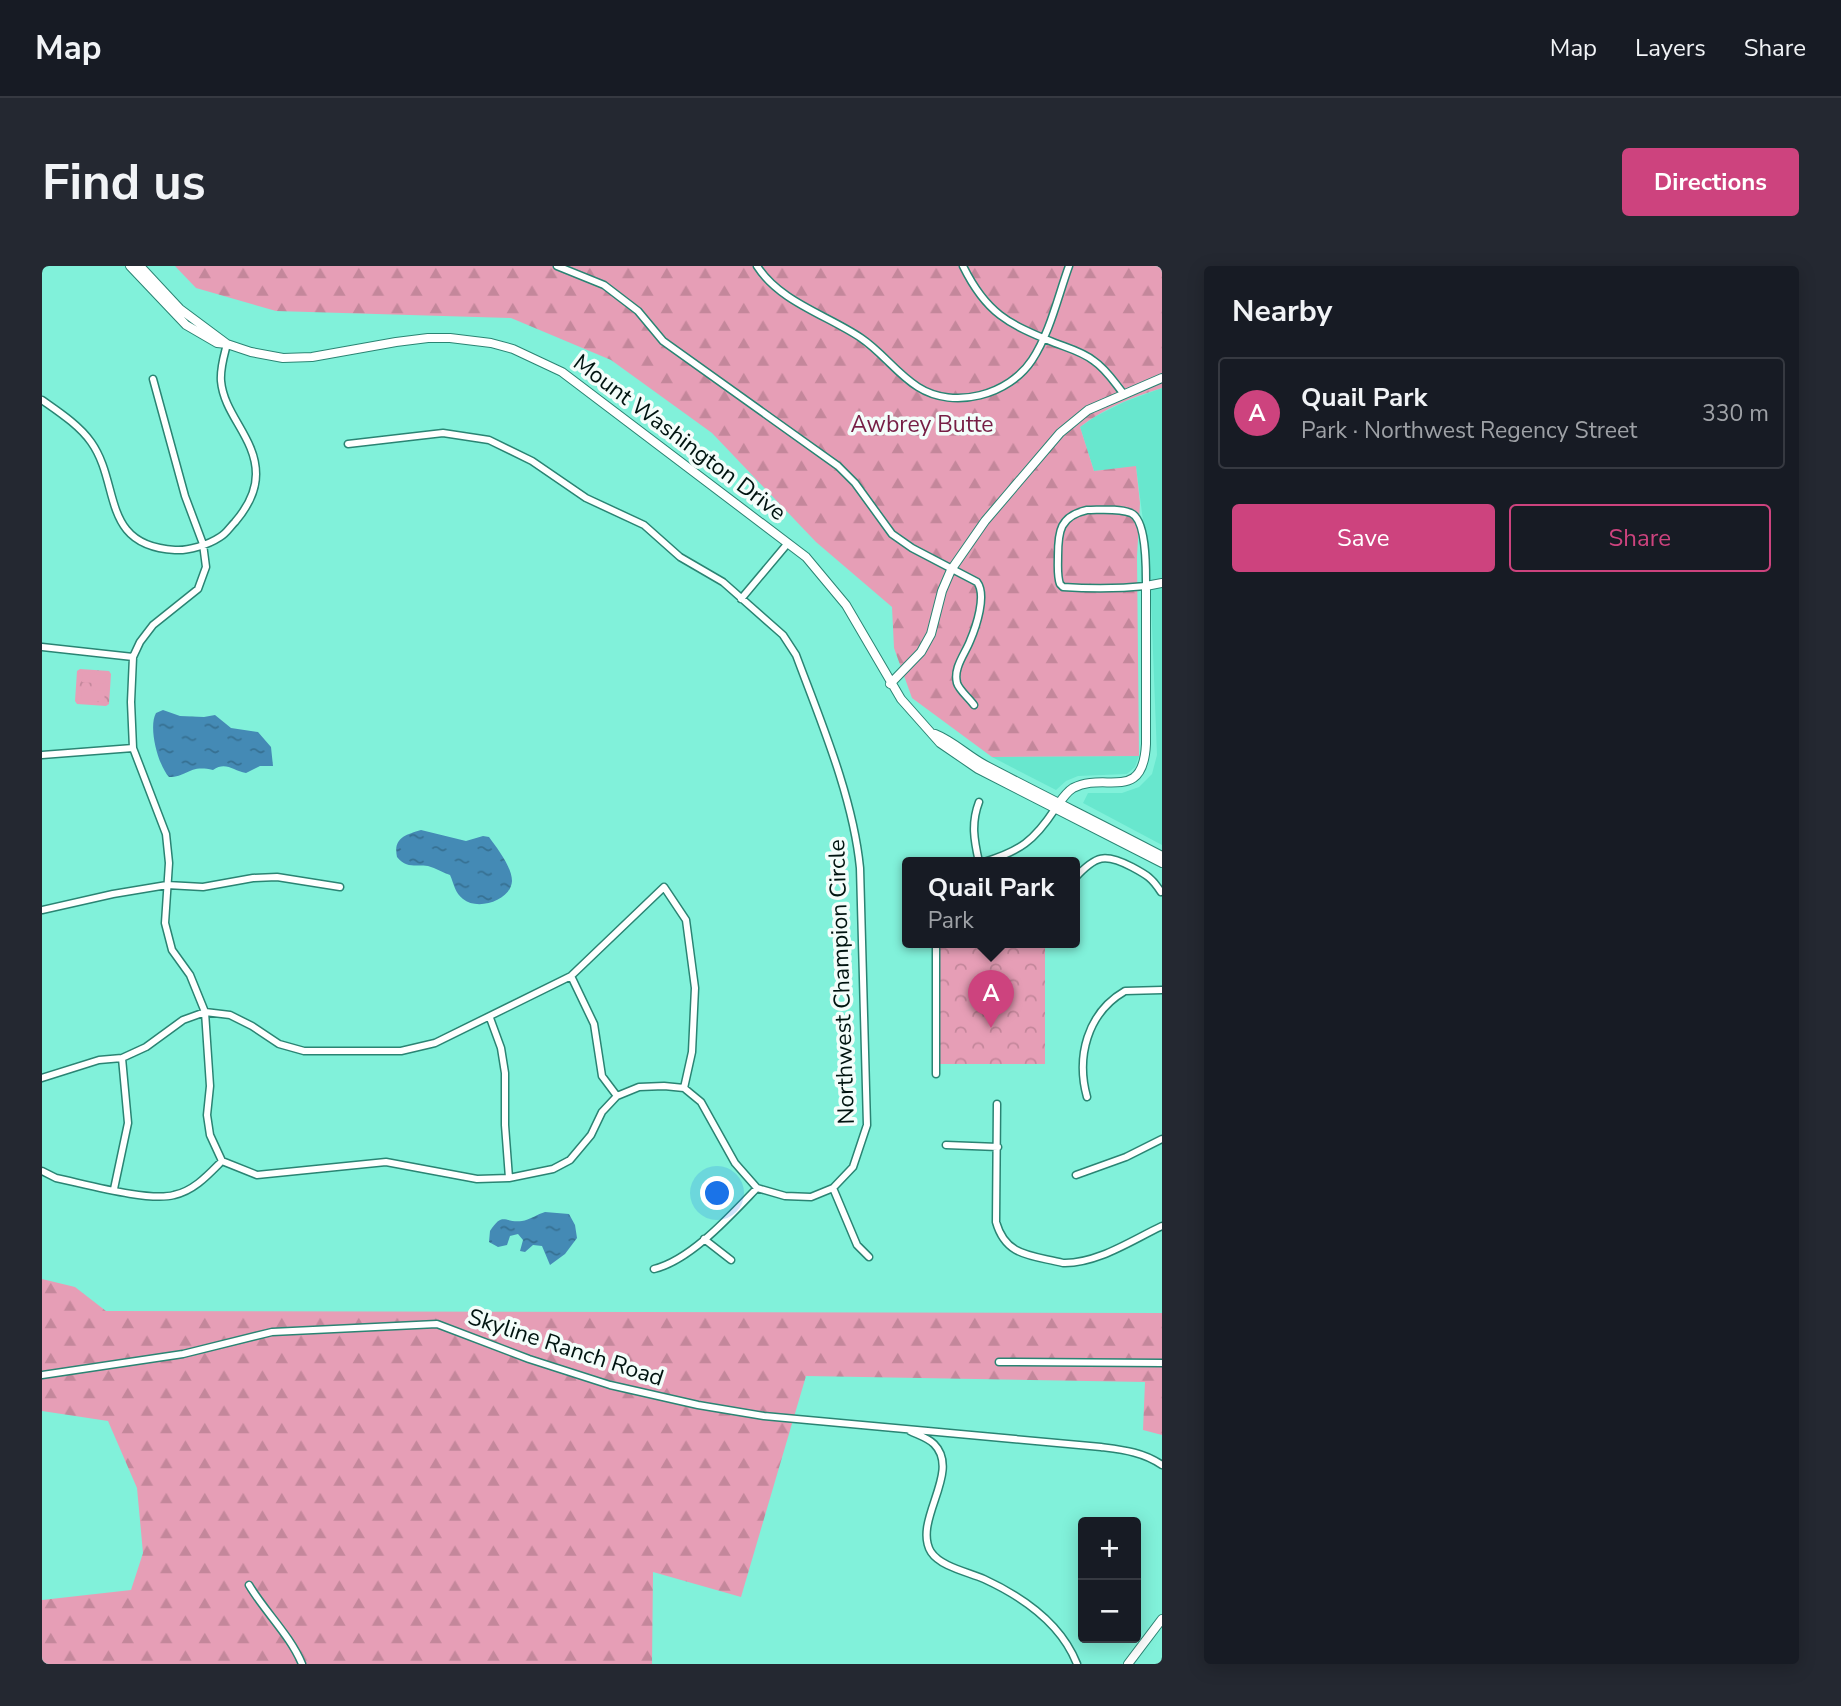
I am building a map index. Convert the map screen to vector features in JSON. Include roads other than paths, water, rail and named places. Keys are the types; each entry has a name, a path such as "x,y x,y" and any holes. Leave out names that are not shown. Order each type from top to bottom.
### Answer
{"main road":[{"name":"Mount Washington Drive","path":"130,266 186,325 216,343 251,352 283,358 312,357 428,338 473,340 513,349 548,364 577,382 788,543 823,575 846,605 890,684 940,743 970,764 1162,856"},
{"name":"Mount Washington Drive","path":"140,266 180,309 227,344"},
{"path":"890,684 921,652 931,634 942,591 951,570 985,520 1060,433 1088,410 1162,378"},
{"path":"1057,806 1075,787 1129,781 1143,764 1146,744 1146,586 1162,583"},
{"name":"Mount Washington Drive","path":"1057,806 1162,863"},
{"path":"1128,1664 1162,1619"}],"street":[{"path":"557,266 604,285 638,311 663,341 838,466 855,483 892,534 981,587 982,597 971,639 956,671 957,685 974,705"},
{"path":"757,266 780,290 863,339 917,386 945,397 969,398 990,393 1020,374 1032,360 1043,338 1069,266"},
{"path":"963,266 975,289 993,309 1014,326 1089,357 1104,369 1123,393"},
{"path":"42,400 66,417 91,442 106,475 109,494 125,528 139,540 169,550 184,551 221,537 245,510 254,490 256,472 253,452 231,411 222,387 221,368 227,344"},
{"path":"153,379 184,496 203,544 206,566 198,589 153,625 139,642 133,657 133,748 166,834 169,863 165,923 172,950 190,975 205,1012 210,1086 207,1115 210,1135 222,1161 257,1175 386,1162 477,1178 509,1178 553,1169 570,1160 591,1135 601,1112 617,1097 639,1087 684,1088 701,1102 735,1163 757,1188 785,1196 811,1197 833,1188 857,1245 869,1257"},
{"name":"Northwest Champion Circle","path":"348,444 443,432 489,440 532,461 586,498 645,525 680,557 723,582 783,635 796,655 829,746 855,831 858,850 867,1125 853,1167 833,1188"},
{"path":"1087,510 1122,511 1135,516 1143,541 1146,586 1121,589 1063,587 1058,581 1058,540 1062,525 1076,512 1087,510"},
{"path":"741,599 788,543"},
{"path":"42,646 133,657"},
{"path":"42,755 133,748"},
{"path":"979,802 973,830 981,857"},
{"path":"1015,857 1033,839 1057,806"},
{"path":"1080,873 1097,859 1109,856 1152,878 1161,892"},
{"path":"42,910 167,885 202,887 253,878 277,877 340,887"},
{"path":"42,1078 99,1060 122,1058 146,1047 183,1020 205,1012 230,1015 279,1044 304,1051 401,1051 435,1043 570,976 664,887 686,920 695,988 692,1052 684,1088"},
{"path":"936,948 936,1074"},
{"path":"570,976 594,1024 602,1076 617,1097"},
{"path":"1087,1097 1083,1082 1082,1056 1090,1029 1104,1010 1125,991 1162,990"},
{"path":"490,1018 501,1048 505,1073 509,1178"},
{"path":"114,1189 128,1123 122,1058"},
{"path":"997,1104 996,1222 1005,1243 1019,1252 1063,1263 1082,1262 1162,1226"},
{"path":"1076,1175 1126,1157 1162,1139"},
{"path":"946,1145 998,1147"},
{"path":"42,1171 56,1178 153,1197 174,1195 204,1179 222,1161"},
{"path":"654,1269 668,1265 725,1223 757,1188"},
{"path":"704,1238 731,1260"},
{"name":"Skyline Ranch Road","path":"42,1375 183,1354 272,1332 437,1324 529,1359 610,1385 698,1405 764,1416 1136,1451 1162,1465"},
{"path":"999,1362 1162,1363"},
{"path":"905,1428 931,1441 943,1458 942,1475 927,1533 929,1549 936,1558 986,1580 1052,1623 1065,1638 1077,1664"},
{"path":"249,1586 297,1652 302,1664"}],"water":[{"path":"163,710 180,716 215,715 231,728 258,732 271,747 273,766 260,766 246,773 222,766 169,777 155,746 153,727 156,713"},
{"path":"421,830 466,841 489,837 510,870 512,881 506,894 484,904 469,902 458,894 450,875 428,866 404,863 397,857 399,841"},
{"path":"545,1212 569,1214 575,1225 577,1238 565,1254 550,1265 542,1246 533,1245 525,1252 520,1251 523,1240 518,1234 510,1236 507,1245 498,1247 489,1242 490,1231 498,1221 522,1221"}],"place":[{"name":"Quail Park","path":"991,1028"}],"park label":[{"name":"Awbrey Butte","path":"922,424"}]}
